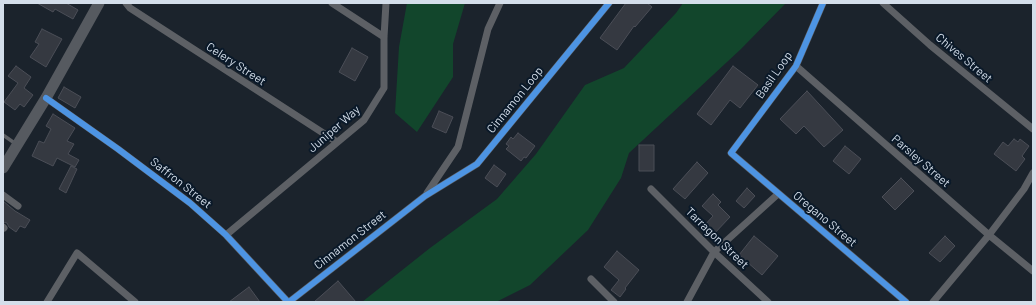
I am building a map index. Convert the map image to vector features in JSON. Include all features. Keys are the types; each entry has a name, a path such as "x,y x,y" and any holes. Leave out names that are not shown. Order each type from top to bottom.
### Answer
{"street":[{"path":"3,168 46,98 99,3"},
{"name":"Celery Street","path":"126,3 130,8 336,142"},
{"path":"332,3 384,37"},
{"name":"Juniper Way","path":"226,235 364,120 384,88 386,3"},
{"path":"425,196 458,147 488,29 500,3"},
{"name":"Cinnamon Loop","path":"425,196 477,164 609,3"},
{"name":"Basil Loop","path":"731,153 796,66 823,3"},
{"name":"Chives Street","path":"883,3 930,45 1033,129"},
{"name":"Parsley Street","path":"796,66 989,235 1033,271"},
{"name":"Saffron Street","path":"46,98 118,149 184,199 226,235 288,302"},
{"name":"Oregano Street","path":"731,153 906,302"},
{"path":"932,302 989,235 1024,189 1033,174"},
{"name":"Tarragon Street","path":"651,189 714,252 768,302"},
{"path":"686,302 714,252 778,194"},
{"path":"3,195 18,206"},
{"name":"Cinnamon Street","path":"288,302 425,196"},
{"path":"47,302 77,253 134,302"},
{"path":"591,279 614,302"}],"lane":[{"path":"3,135 17,144"}],"green space":[{"path":"407,3 465,3 453,44 453,77 417,132 395,113 399,47"},
{"path":"683,3 786,3 741,49 629,153 621,178 588,230 530,285 496,302 362,302 430,248 497,199 536,154 585,85 624,68 676,13"}],"building":[{"path":"37,3 66,3 78,10 73,19 55,9 53,12"},
{"path":"626,3 647,3 652,7 635,27 634,26 617,50 600,38"},
{"path":"42,29 62,39 46,67 30,57 39,44 35,42"},
{"path":"352,48 368,57 355,81 339,72"},
{"path":"16,66 31,77 24,88 33,95 24,107 20,104 15,110 4,102 18,83 8,76"},
{"path":"733,66 758,85 740,108 730,100 711,125 697,114"},
{"path":"64,87 81,97 75,108 58,98"},
{"path":"807,91 843,130 824,147 804,126 796,134 780,119"},
{"path":"439,111 453,117 446,133 432,127"},
{"path":"53,114 75,128 67,141 74,144 68,154 79,160 75,167 57,158 53,166 32,156 39,141 44,143 51,129 46,126"},
{"path":"518,133 535,146 526,158 524,157 521,161 506,149 509,146 506,144 511,137 513,139"},
{"path":"1014,139 1018,142 1020,139 1029,146 1022,156 1025,159 1016,171 994,154 1003,142 1008,146"},
{"path":"639,145 654,145 654,171 639,171"},
{"path":"845,146 861,159 849,174 833,161"},
{"path":"697,162 708,173 685,199 673,189"},
{"path":"494,165 506,174 497,187 485,178"},
{"path":"71,166 77,169 66,193 59,189"},
{"path":"901,178 914,191 895,210 882,197"},
{"path":"747,188 755,196 744,208 736,201"},
{"path":"713,194 721,202 718,205 730,217 712,236 703,227 713,216 702,206"},
{"path":"3,201 15,211 30,220 25,228 20,226 16,232 9,227 7,223 3,222"},
{"path":"754,236 778,256 762,275 739,255"},
{"path":"945,236 955,246 940,262 929,253"},
{"path":"617,251 639,270 620,297 611,290 619,280 604,267"},
{"path":"338,281 356,302 314,302"},
{"path":"249,287 260,302 229,302"}],"cycle path":[{"path":"289,302 425,196 477,164 609,3"},
{"path":"823,3 796,66 731,153 906,302"},
{"path":"46,98 118,149 190,203 226,235 288,302"}]}
